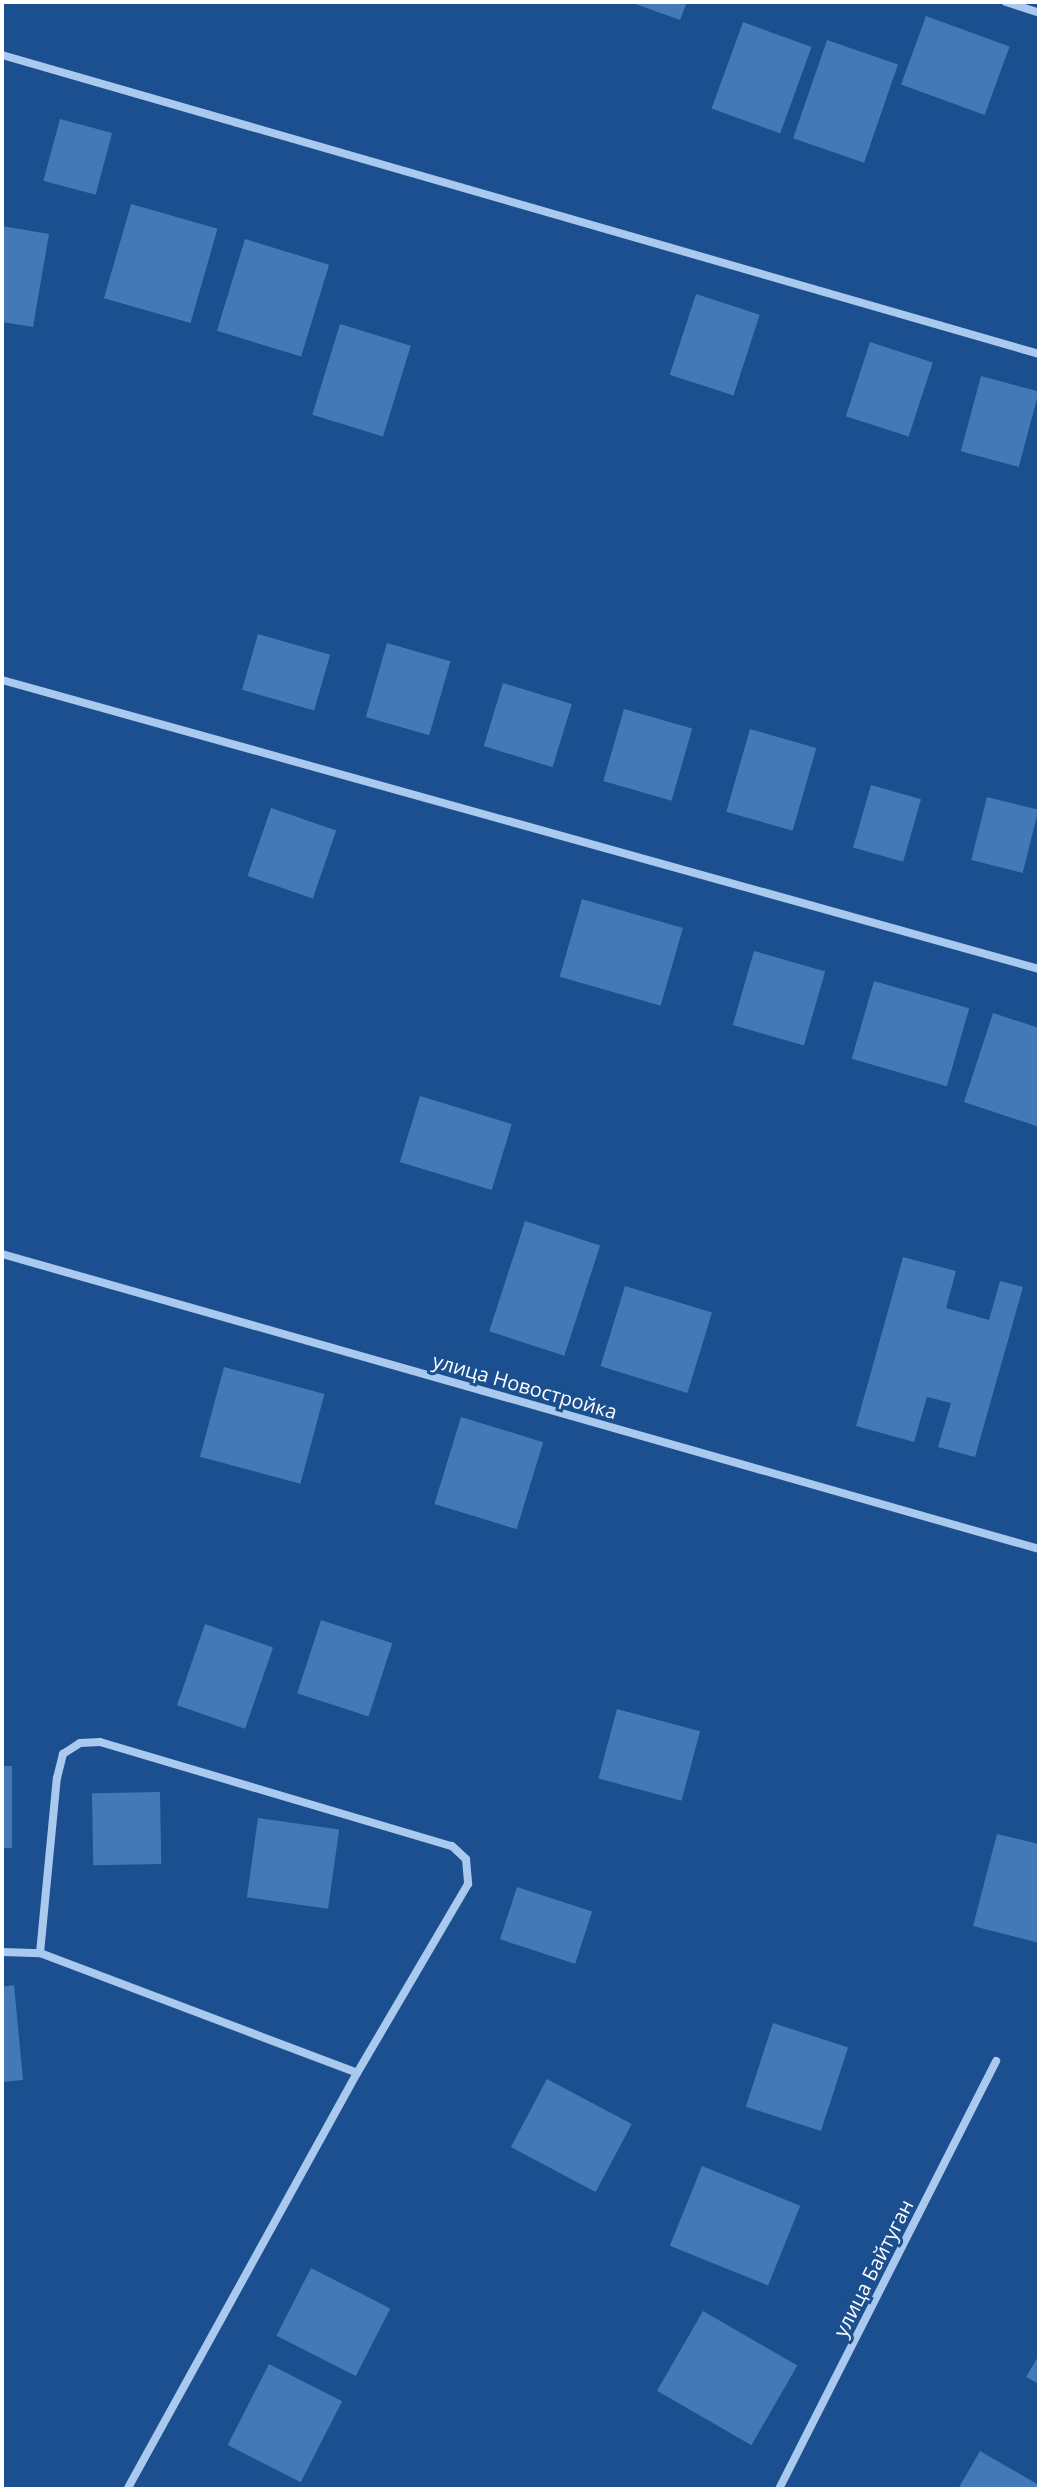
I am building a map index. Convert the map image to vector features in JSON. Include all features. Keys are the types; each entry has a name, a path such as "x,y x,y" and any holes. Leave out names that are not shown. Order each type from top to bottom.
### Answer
{"street":[{"path":"1006,2 1039,13"},
{"path":"2,55 1039,354"},
{"path":"2,680 1039,969"},
{"name":"улица Новостройка","path":"2,1254 1039,1549"},
{"path":"40,1953 57,1778 63,1754 80,1743 100,1742 452,1846 466,1859 468,1884 357,2073 127,2489"},
{"path":"2,1952 40,1953 357,2073"},
{"name":"улица Байтуган","path":"779,2489 996,2061"}],"building":[{"path":"630,2 687,2 680,20"},
{"path":"926,16 1010,46 985,115 901,85"},
{"path":"743,22 812,47 780,133 712,108"},
{"path":"827,40 898,64 864,163 793,138"},
{"path":"60,119 112,133 96,195 43,181"},
{"path":"131,204 218,229 191,323 104,298"},
{"path":"2,226 49,234 33,327 2,322"},
{"path":"245,239 329,265 301,357 217,331"},
{"path":"696,294 760,315 733,396 670,375"},
{"path":"340,324 411,346 383,436 312,415"},
{"path":"870,342 933,362 909,437 846,416"},
{"path":"981,376 1039,392 1019,467 961,451"},
{"path":"258,634 330,655 314,710 242,690"},
{"path":"387,643 450,661 429,735 366,717"},
{"path":"503,683 572,704 553,767 484,746"},
{"path":"624,709 692,729 672,801 603,781"},
{"path":"750,729 816,748 793,831 726,812"},
{"path":"871,785 921,799 903,862 853,847"},
{"path":"987,797 1038,810 1023,873 971,860"},
{"path":"271,808 336,830 313,899 248,876"},
{"path":"582,899 683,928 661,1006 560,977"},
{"path":"754,951 825,971 804,1045 733,1025"},
{"path":"874,981 969,1008 947,1086 852,1059"},
{"path":"993,1013 1039,1028 1039,1127 964,1102"},
{"path":"420,1096 512,1124 492,1190 400,1162"},
{"path":"525,1221 600,1245 564,1356 489,1331"},
{"path":"903,1257 956,1271 946,1308 989,1320 1000,1281 1023,1287 975,1457 938,1447 951,1403 927,1397 914,1442 856,1426"},
{"path":"625,1286 712,1313 687,1393 600,1366"},
{"path":"224,1367 324,1394 300,1484 200,1457"},
{"path":"461,1417 543,1442 517,1529 434,1504"},
{"path":"321,1620 392,1643 369,1716 297,1693"},
{"path":"205,1624 273,1647 245,1729 177,1705"},
{"path":"617,1709 700,1731 681,1801 598,1779"},
{"path":"2,1766 12,1766 12,1848 2,1848"},
{"path":"160,1792 161,1864 93,1865 92,1793"},
{"path":"258,1818 339,1829 328,1909 247,1897"},
{"path":"997,1834 1039,1844 1039,1943 973,1926"},
{"path":"517,1887 592,1911 575,1964 500,1939"},
{"path":"14,1985 23,2080 2,2082 2,1987"},
{"path":"773,2023 848,2047 821,2131 746,2107"},
{"path":"547,2079 632,2124 596,2192 511,2147"},
{"path":"702,2166 800,2206 768,2285 670,2246"},
{"path":"311,2268 390,2308 356,2376 276,2336"},
{"path":"703,2311 797,2366 751,2445 657,2391"},
{"path":"1039,2355 1039,2384 1026,2377"},
{"path":"269,2364 342,2401 301,2482 228,2445"},
{"path":"980,2451 1039,2485 1039,2489 958,2489"}]}
